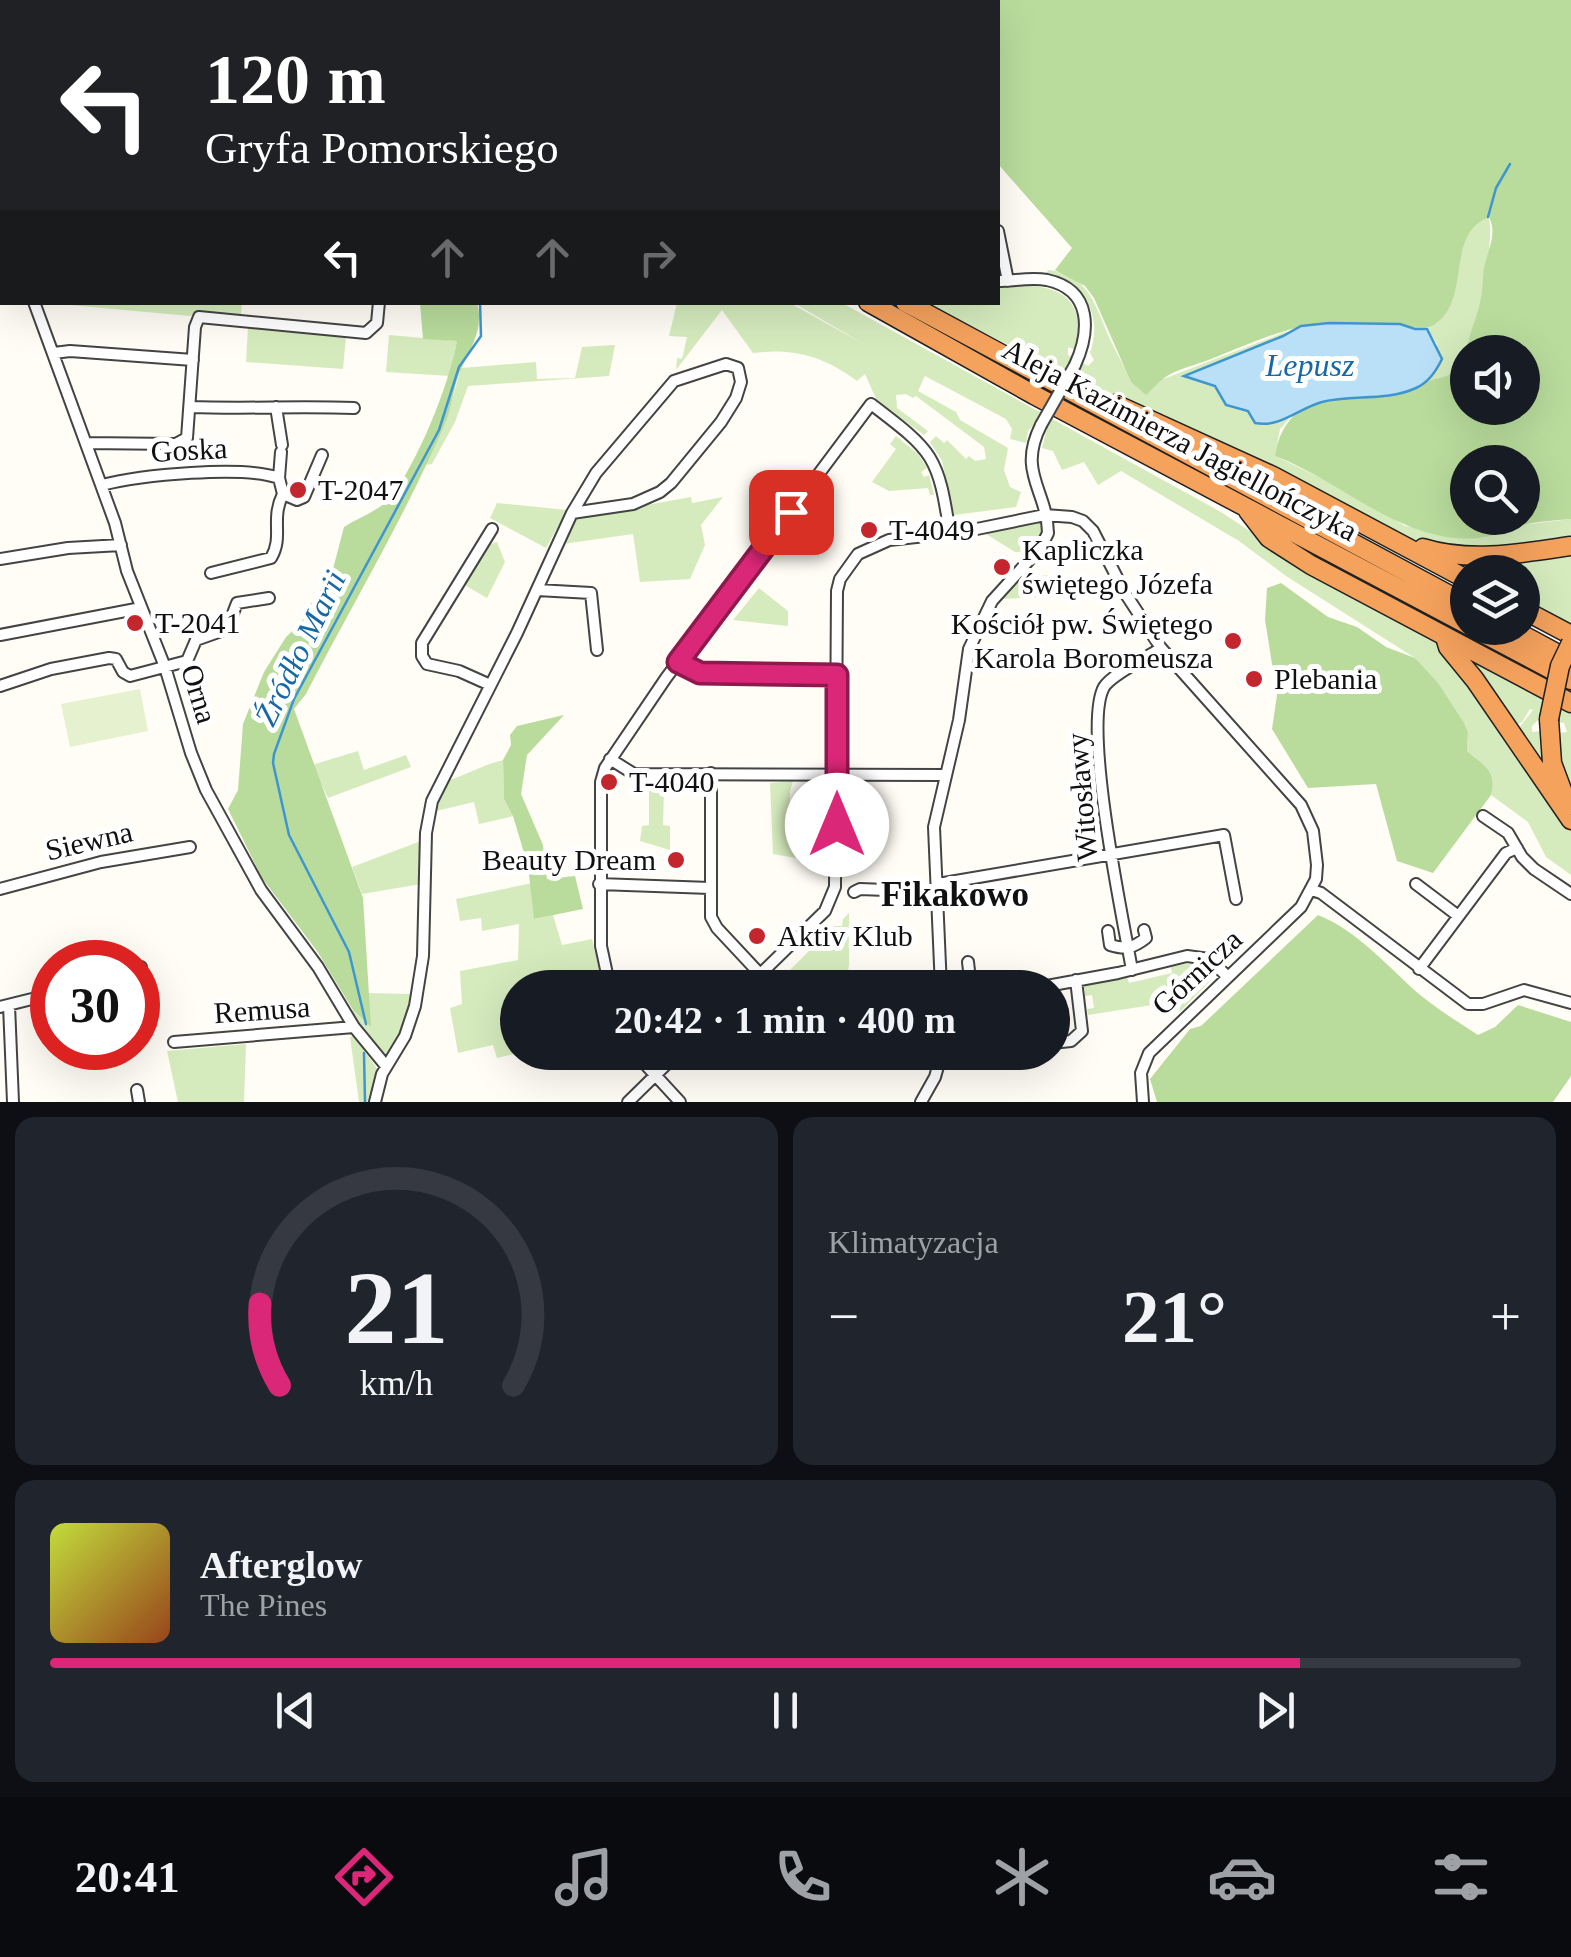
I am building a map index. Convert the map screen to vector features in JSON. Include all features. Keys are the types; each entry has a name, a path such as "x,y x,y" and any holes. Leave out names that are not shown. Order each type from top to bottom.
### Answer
{"highway":[{"name":"Aleja Kazimierza Jagiellończyka","path":"874,305 1450,615"},
{"name":"Aleja Kazimierza Jagiellończyka","path":"910,305 1450,595"},
{"path":"1046,379 1211,445 1450,571"},
{"path":"1245,506 1269,538 1293,554 1571,703"},
{"path":"1388,538 1433,552 1472,556 1571,546"},
{"path":"1540,618 1571,634"},
{"path":"1445,636 1448,647 1571,816"},
{"path":"1571,642 1560,666 1549,719 1552,764 1571,816"},
{"path":"1540,644 1571,660"},
{"name":"Aleja Kazimierza Jagiellończyka","path":"1506,645 1571,680"}],"street":[{"path":"940,970 934,827 962,704 969,649 992,601 1046,540 1048,527 1030,466 1034,440 1074,366 1087,330 1077,299 1065,288 1050,281 1003,281 1008,266 1000,239"},
{"name":"Orna","path":"35,305 102,485 199,772 250,872 318,966 354,1027 386,1066"},
{"path":"86,443 182,442 188,432 195,327 200,317 366,333 377,322 379,305"},
{"path":"54,353 192,360"},
{"path":"375,1102 386,1066 410,1024 417,995 425,930 428,814 572,512 596,473 674,381 726,364 738,368 741,375 736,398 671,484 648,499 572,512"},
{"path":"606,970 600,884 601,782 610,759 871,404 923,445 931,456 941,480 950,534"},
{"path":"190,407 354,408"},
{"path":"211,573 272,558 278,540 274,512 282,494 281,424 276,408"},
{"path":"282,494 297,500 304,497 322,456"},
{"name":"Goska","path":"102,485 131,479 248,472 279,478"},
{"path":"764,970 825,910 836,880 837,591 848,565 870,546 889,540 950,534 1045,515 1072,517 1088,525 1161,648 1301,805 1317,846 1312,890 1468,1004 1483,1004 1524,990 1571,1003"},
{"path":"488,684 459,671 427,664 421,650 492,529"},
{"path":"0,560 68,548 121,545"},
{"path":"538,590 591,593 597,650"},
{"path":"0,686 108,658 116,659 130,676 190,659 196,640 228,629 236,603 268,598"},
{"path":"0,635 142,608"},
{"name":"Witosławy","path":"1132,970 1102,788 1100,698 1111,680 1161,648"},
{"path":"678,662 700,673 837,675"},
{"path":"610,759 634,774 945,775"},
{"path":"711,773 713,922 756,970"},
{"path":"1483,816 1508,833 1534,869 1571,894"},
{"path":"854,892 938,888 1224,835 1236,899"},
{"name":"Siewna","path":"0,889 101,862 190,847"},
{"path":"1418,969 1506,853 1516,848"},
{"path":"600,884 710,888"},
{"path":"1416,884 1457,915"},
{"name":"Górnicza","path":"1142,1102 1140,1074 1149,1053 1285,925 1312,890"},
{"path":"1108,932 1110,945 1128,948 1146,938 1144,930"},
{"path":"1070,981 1194,956 1213,962 1228,977"},
{"path":"968,962 969,970"},
{"path":"1070,1042 1082,1030 1076,980"},
{"path":"13,1102 5,1006 30,1000"},
{"name":"Remusa","path":"174,1042 354,1027"},
{"path":"651,1070 680,1102"},
{"path":"628,1102 661,1070"},
{"path":"922,1101 937,1070"}],"green space":[{"path":"1000,0 1571,0 1571,519 1540,523 1540,445 1450,445 1450,535 1492,535 1485,537 1452,538 1399,522 1275,456 1284,429 1310,404 1336,398 1388,396 1450,373 1450,425 1540,425 1540,335 1470,335 1492,239 1489,217 1475,226 1467,239 1451,303 1443,317 1430,327 1340,323 1299,327 1178,371 1146,395 1131,382 1094,298 1085,286 1055,270 1072,248 1000,166"},
{"path":"1488,217 1488,262 1472,335 1450,335 1450,373 1445,378 1427,381 1434,373 1437,344 1427,329 1450,302 1462,253 1475,226"},
{"path":"1048,270 1071,276 1086,290 1131,382 1140,388 1288,331 1186,376 1215,386 1226,405 1248,411 1264,425 1289,419 1280,429 1275,456 1338,486 1405,526 1483,538 1540,535 1540,523 1571,519 1571,542 1473,550 1415,542 1101,393 931,305 1000,305 1000,286 1032,286 1060,294 1076,313 1079,329 1076,350 1068,347 1068,355 1088,366 1094,360 1090,353 1092,314 1081,293 1047,273"},
{"path":"70,305 242,305 241,316 200,311 190,316"},
{"path":"420,305 477,305 476,336 459,373 447,419 379,558 306,694 294,709 363,898 371,1027 353,1010 317,951 262,878 228,809 238,790 243,724 264,672 286,637 302,622 305,609 328,588 344,527 386,502 401,483 440,401 457,341 423,339"},
{"path":"677,305 794,305 867,346 797,305 846,305 1221,512 1325,581 1439,645 1471,680 1571,831 1571,875 1546,857 1528,822 1491,795 1491,774 1467,751 1468,733 1415,658 1286,576 1239,541 1121,471 1098,485 1084,462 1062,470 1053,451 1042,448 1047,428 1036,422 1028,431 1026,443 1010,439 1012,429 1006,419 925,376 918,391 1008,448 1004,470 1010,487 1021,492 1016,507 954,515 942,461 930,442 936,436 944,443 947,440 966,459 969,456 975,461 986,459 984,447 916,396 896,395 897,408 928,431 924,435 877,401 865,374 857,381 808,356 753,353 722,310 676,370 687,337 669,336"},
{"path":"886,305 894,305 1450,604 1450,608"},
{"path":"248,328 346,336 343,369 246,362"},
{"path":"389,335 457,341 450,376 386,372"},
{"path":"615,345 609,376 468,386 455,422 432,464 425,465 448,415 461,368 536,362 537,379 575,378 582,347"},
{"path":"896,436 918,454 927,468 921,472 924,477 929,475 934,495 930,495 928,488 889,491 872,482 896,449 890,444"},
{"path":"691,497 692,503 723,497 701,525 705,545 690,579 640,582 633,534 563,544 572,523 580,517"},
{"path":"497,503 567,510 546,548 490,518"},
{"path":"1033,522 1040,524 1043,534 1027,552 1015,552 986,534"},
{"path":"497,542 505,562 487,598 463,584 486,545"},
{"path":"1571,550 1571,629 1540,614 1540,555 1450,555 1450,564 1431,555"},
{"path":"1065,575 1066,596 999,599 1020,576"},
{"path":"1281,583 1328,617 1357,627 1386,647 1415,658 1438,683 1464,723 1467,751 1491,774 1491,795 1433,873 1397,861 1376,784 1308,788 1272,729 1277,695 1265,620 1267,588"},
{"path":"759,588 788,611 788,626 733,620"},
{"path":"1458,650 1571,709 1571,800 1561,775 1558,733 1567,732 1564,723 1539,719 1532,726 1532,732 1541,731 1544,737 1549,772 1517,730 1533,710 1513,727"},
{"path":"140,689 148,731 70,747 61,704"},
{"path":"564,715 527,755 521,794 543,845 547,879 575,876 583,909 534,919 528,866 504,799 503,760 511,745 510,735 517,726"},
{"path":"358,751 364,770 406,755 411,767 328,798 312,765"},
{"path":"503,760 504,799 514,816 479,824 474,802 432,812 445,781"},
{"path":"644,780 670,780 672,788 664,789 663,825 670,826 670,850 640,841 642,826 649,825 649,789 642,788"},
{"path":"793,781 789,845 794,846 796,858 773,854 770,783"},
{"path":"421,841 421,884 362,894 352,867"},
{"path":"532,883 535,919 553,915 562,945 592,939 599,970 500,970 500,1057 493,1045 458,1053 450,1008 462,1004 460,971 518,960 519,924 482,931 481,918 460,921 456,899"},
{"path":"849,913 848,970 790,970 834,926 842,926"},
{"path":"1318,915 1359,940 1426,1000 1478,1035 1495,1027 1518,1005 1571,1022 1571,1076 1553,1102 1157,1102 1150,1079 1190,1029 1201,1026"},
{"path":"1187,964 1209,970 1209,982 1180,1012 1178,1001 1088,1015 1087,1009 1094,1008 1092,995 1085,996 1082,989 1087,983 1127,977 1129,983 1172,973 1171,967"},
{"path":"368,993 412,994 403,1027 385,1056 350,1014 353,1010 370,1026"},
{"path":"354,1036 378,1070 370,1102 359,1102 350,1037"},
{"path":"246,1044 244,1102 178,1102 167,1051"}],"water":[{"name":"Lepusz","path":"1400,324 1427,329 1442,359 1435,372 1416,388 1322,402 1264,424 1255,423 1248,411 1226,405 1215,386 1184,376 1301,326"}],"waterway":[{"path":"1488,217 1496,188 1510,164"},
{"name":"Źródło Marii","path":"366,1024 349,952 289,835 274,754 294,699 439,430 459,367 481,336 480,305"},
{"name":"Źródło Marii","path":"364,1053 365,1102"}],"place":[{"name":"T-2047","path":"298,490"},
{"name":"T-4049","path":"869,530"},
{"name":"Kapliczka świętego Józefa","path":"1002,567"},
{"name":"T-2041","path":"135,623"},
{"name":"Kościół pw. Świętego Karola Boromeusza","path":"1233,641"},
{"name":"Plebania","path":"1254,679"},
{"name":"T-4040","path":"609,782"},
{"name":"Beauty Dream","path":"676,860"},
{"name":"Aktiv Klub","path":"757,936"}],"district":[{"name":"Fikakowo","path":"955,894"}],"route":[{"path":"791,512 678,662 700,673 837,675 837,825"}]}
